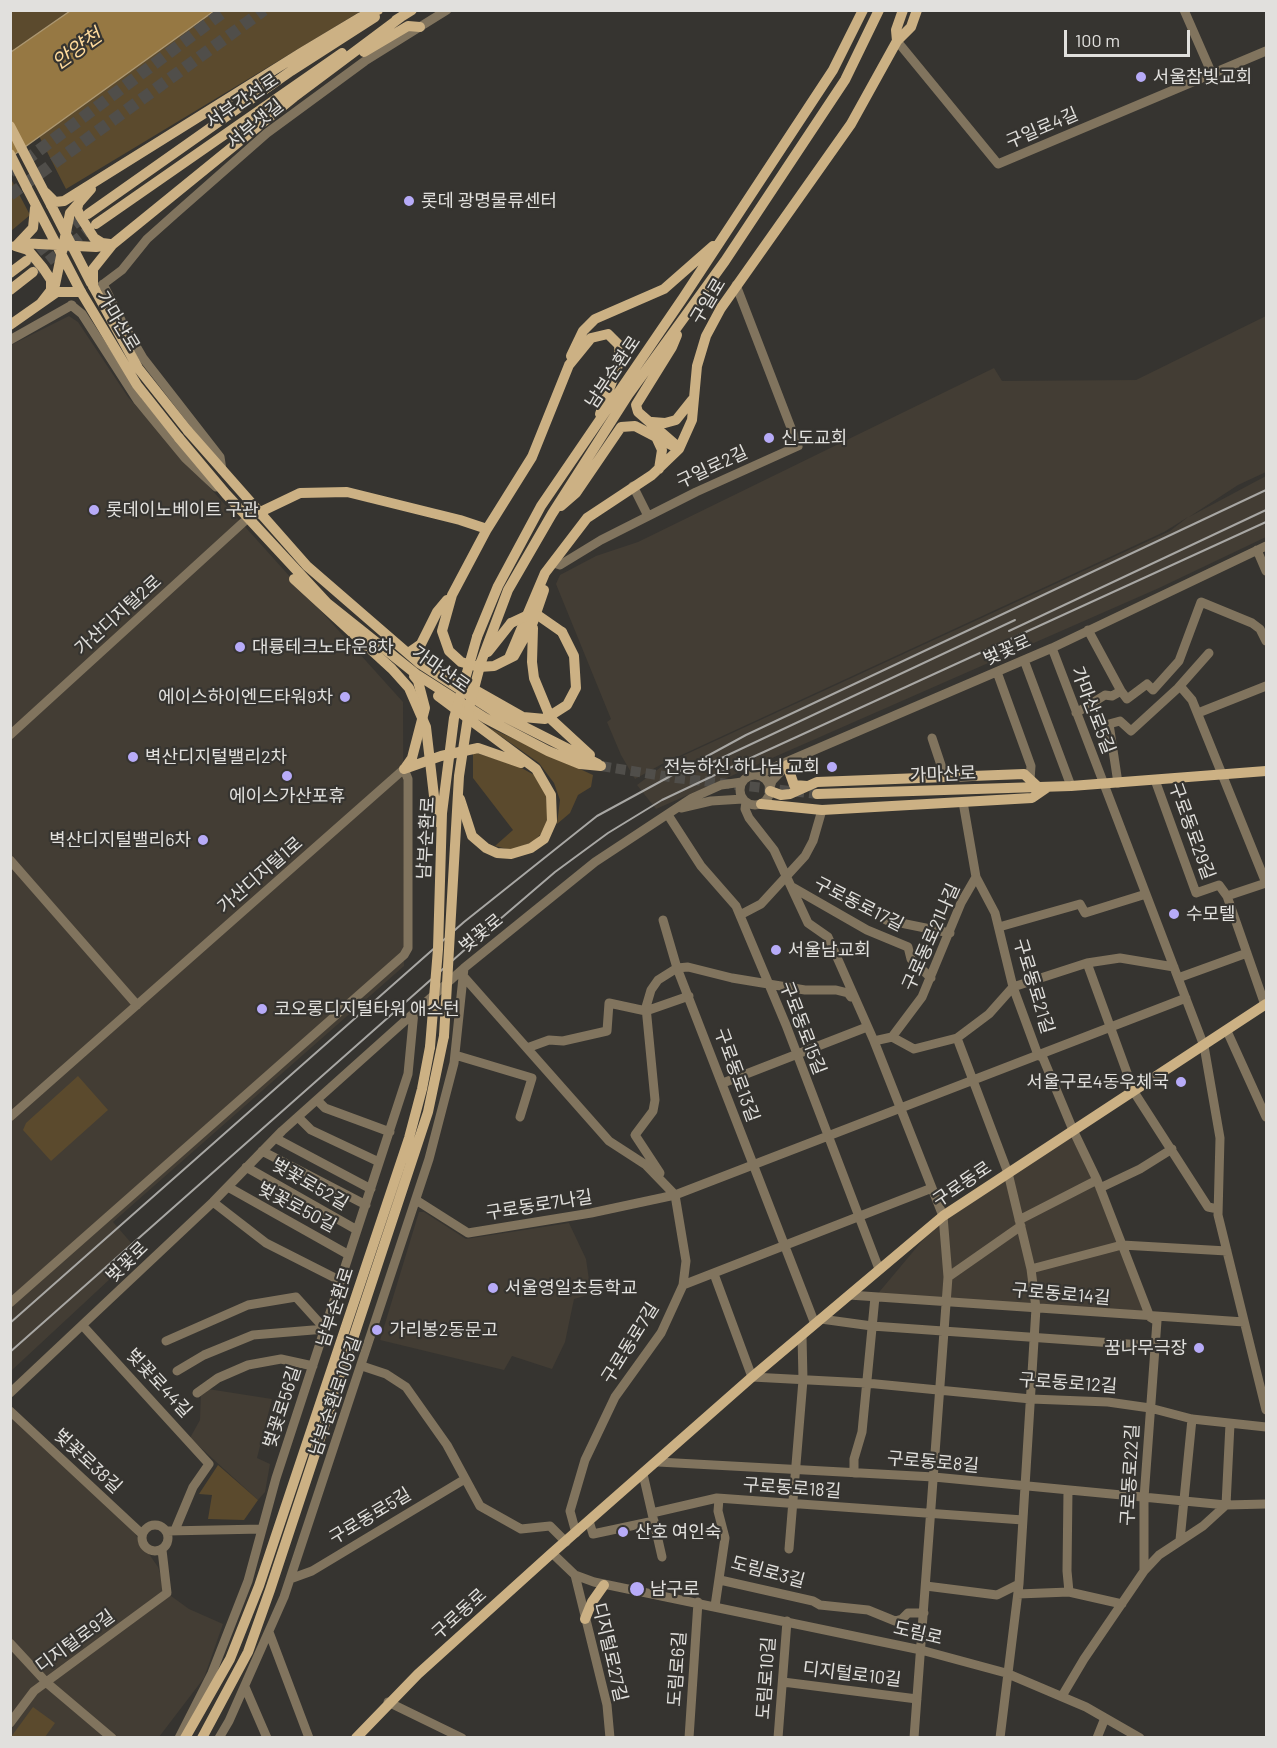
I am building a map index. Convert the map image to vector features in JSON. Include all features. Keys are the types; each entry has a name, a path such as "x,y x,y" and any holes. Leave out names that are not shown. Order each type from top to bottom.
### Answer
{"main road":[{"path":"56,204 103,179 301,53 361,17 378,10"},
{"name":"서부간선로","path":"88,214 291,71 386,10"},
{"name":"서부간선로","path":"96,224 312,73 412,10"},
{"name":"남부순환로","path":"185,1737 230,1659 259,1586 409,1138 430,1047 438,949 441,844 454,718 477,637 498,586 541,506 833,70 863,10"},
{"name":"남부순환로","path":"202,1737 248,1652 428,1112 444,1036 458,790 464,735 481,662 508,590 552,514 628,395 682,321 845,80 879,10"},
{"name":"구일로","path":"897,41 896,30 903,10"},
{"name":"구일로","path":"554,563 587,518 659,469 679,449 692,420 698,366 706,336 736,285 851,124 897,41 911,27 917,10"},
{"path":"99,285 93,269 100,257 113,244 315,82 401,17"},
{"path":"315,82 408,26 420,27"},
{"name":"가마산로","path":"10,126 43,190 56,204 64,246 81,292 137,385 226,494 254,516 307,566 419,663 495,712 601,766"},
{"name":"가마산로","path":"10,154 37,209 64,246 99,285 138,368 222,470 280,555 327,603 412,671 485,718 549,751 580,764 601,766"},
{"path":"41,303 51,291 64,246 70,213 103,179"},
{"path":"79,202 77,209 94,237 102,243 113,244"},
{"path":"15,246 33,228 37,209"},
{"path":"554,563 533,622 514,656 494,666 479,667 461,662 449,651 442,631 452,595 486,529 532,457 583,331 595,319 664,289 719,241"},
{"path":"15,246 96,247 113,244"},
{"path":"15,246 28,250 43,268 51,280 51,291"},
{"path":"10,273 26,261"},
{"path":"10,290 33,272"},
{"path":"10,325 62,291 81,292"},
{"path":"679,449 638,412 636,403 672,347 682,321"},
{"path":"569,365 585,343 597,335 608,334 619,345 620,360 598,423"},
{"path":"650,421 665,423 676,420 694,397"},
{"path":"552,514 576,493 621,427 636,426 679,449"},
{"path":"656,437 662,450 659,469"},
{"path":"254,516 300,493 347,492 460,520 486,529"},
{"path":"280,555 294,579 392,669 409,688 426,727 441,844"},
{"path":"509,658 538,589 554,563"},
{"path":"408,653 421,644 436,612 452,595"},
{"path":"419,663 435,666 523,717 544,719 567,705 576,687 574,656 562,632 539,616 526,616 511,623 489,645"},
{"path":"533,622 533,670 550,716 601,766"},
{"path":"404,769 412,758 425,708 418,681 412,671"},
{"path":"412,671 446,704 536,769 549,788 553,804 552,821 548,833 538,844 517,853 497,853 486,848 472,836 467,827 458,790"},
{"path":"404,769 441,756 478,748 536,769"},
{"path":"761,804 820,810 1032,798 1039,784 1024,774 942,777 815,787 794,785 791,762"},
{"name":"가마산로","path":"815,787 1039,784 1071,786 1266,771"},
{"path":"770,789 781,795 815,787"},
{"path":"815,787 806,794 806,801 809,806 820,810"},
{"name":"구로동로","path":"356,1737 388,1702 552,1553 752,1377 943,1216 1266,1005"},
{"path":"585,1619 592,1602 604,1585"}],"street":[{"name":"서부샛길","path":"99,285 122,270 147,239 267,133 366,61 447,10"},
{"path":"1184,10 1212,74 1266,51"},
{"name":"구일로4길","path":"897,41 998,164 1212,74"},
{"path":"99,285 143,358 220,457 222,470"},
{"name":"구일로2길","path":"554,563 560,565 601,540 648,516 798,446 736,285"},
{"path":"10,340 72,305 82,314 138,401 185,458 204,478 226,494"},
{"path":"633,486 648,516"},
{"name":"가산디지털2로","path":"10,735 254,516"},
{"path":"1262,548 1266,571"},
{"name":"벚꽃로","path":"756,775 791,762 1052,648 1262,548"},
{"path":"1088,630 1127,699 1147,684 1153,690 1179,661 1201,602 1252,623 1260,629 1266,641"},
{"name":"가마산로5길","path":"1052,648 1204,1046 1220,1138 1218,1209 1266,1410"},
{"path":"1118,783 1109,724 1120,721 1131,730 1180,686 1209,653"},
{"path":"1024,660 1071,786"},
{"path":"997,672 1039,784"},
{"path":"1180,686 1192,700 1198,713 1266,883"},
{"path":"1198,713 1266,686"},
{"path":"1076,713 1105,695 1112,696 1121,691"},
{"name":"가마산로","path":"932,738 942,768 942,777"},
{"path":"770,789 764,778 756,775 742,782 740,790 745,800 761,804 768,798 772,781 791,762"},
{"path":"10,1303 398,961 408,948 408,779 404,769"},
{"name":"가산디지털1로","path":"10,1117 404,769"},
{"name":"구로동로29길","path":"1155,780 1196,893 1220,885 1227,896 1266,1005"},
{"name":"벚꽃로","path":"10,1393 213,1202 275,1138 414,1011 464,973 595,862 692,798 721,785 742,782"},
{"name":"벚꽃로","path":"679,808 711,801 745,800"},
{"name":"구로동로17길","path":"745,800 745,809 749,818 774,850 808,923 828,937 854,1003 874,1041 943,1216"},
{"name":"구로동로21길","path":"963,802 976,877 995,913 1013,987 1038,1055 1043,1058 1072,1130"},
{"path":"740,915 761,904 809,849 820,810"},
{"name":"구로동로15길","path":"668,815 685,844 719,884 740,915 879,1269"},
{"path":"10,860 137,1005"},
{"name":"구로동로21나길","path":"892,1037 910,1016 931,978 961,903 976,877"},
{"name":"구로동로29길","path":"1227,896 1266,883"},
{"name":"구로동로17길","path":"792,887 867,930 908,947 911,959 931,978"},
{"name":"구로동로21길","path":"999,927 1080,904 1085,913 1146,894"},
{"name":"구로동로13길","path":"663,920 677,968 723,1083 784,1248 818,1322"},
{"path":"886,920 950,933"},
{"path":"1178,978 1247,953"},
{"path":"874,1041 892,1037 914,1049 957,1038 989,1014 1013,987 1087,963 1120,958 1174,967"},
{"path":"1087,963 1134,1092 1209,1207 1218,1209"},
{"path":"666,1183 635,1135 653,1111 655,1100 646,1011 651,990 658,980 677,968 688,967 718,976 805,990 836,990 848,993 854,1003"},
{"name":"구로동로7길","path":"464,973 609,1141 646,1165 666,1183 675,1195 686,1261 683,1285 661,1333 615,1397 585,1460 570,1511 576,1533"},
{"name":"남부순환로105길","path":"219,1737 269,1632 290,1579 416,1200 429,1159 455,1055 464,973"},
{"path":"527,1048 541,1042 562,1041 607,1031 609,1003 646,1011 689,996"},
{"path":"1038,1055 1186,998"},
{"name":"벚꽃로56길","path":"179,1737 212,1673 248,1581 276,1478 408,1074 414,1011"},
{"path":"723,1083 867,1027"},
{"path":"1227,1031 1266,1117"},
{"path":"957,1038 1008,1173 1031,1269 1036,1308 1018,1589 1000,1737"},
{"path":"455,1055 532,1078 520,1117"},
{"name":"구로동로21길","path":"900,1110 1038,1055"},
{"path":"317,1100 326,1108 390,1132"},
{"path":"675,1195 900,1110"},
{"path":"298,1117 311,1130 379,1162"},
{"name":"구로동로22길","path":"1072,1130 1099,1184 1150,1317 1157,1321 1144,1498 1144,1570"},
{"path":"275,1138 371,1189"},
{"path":"948,1277 1020,1223 1099,1184 1140,1169 1172,1149"},
{"path":"262,1151 366,1205"},
{"name":"벚꽃로52길","path":"246,1167 357,1230"},
{"name":"벚꽃로50길","path":"228,1187 349,1255"},
{"path":"683,1285 784,1248 932,1188"},
{"name":"구로동로7나길","path":"416,1200 468,1233 591,1214 675,1195"},
{"path":"213,1202 266,1243 341,1281"},
{"path":"914,1737 948,1277 943,1216"},
{"path":"1031,1269 1122,1245 1227,1251"},
{"path":"714,1274 752,1377"},
{"name":"구로동로14길","path":"849,1295 1244,1322"},
{"path":"854,1473 875,1296"},
{"path":"166,1341 248,1305 296,1297 326,1329"},
{"path":"818,1322 1156,1346"},
{"name":"벚꽃로44길","path":"83,1326 209,1464 193,1487 171,1531"},
{"path":"177,1371 204,1355 253,1335 326,1329"},
{"path":"789,1549 803,1380 802,1335"},
{"path":"197,1394 218,1378 248,1365 281,1359 313,1366"},
{"path":"362,1366 386,1374 406,1387 447,1445 480,1506 520,1529 550,1526 566,1542"},
{"name":"구로동로12길","path":"752,1377 866,1383 1031,1399 1108,1402 1150,1408 1192,1419 1266,1427"},
{"name":"벚꽃로38길","path":"10,1411 142,1534 142,1542 148,1550 162,1550"},
{"path":"1180,1540 1192,1419"},
{"path":"1062,1696 1144,1570 1159,1555 1203,1526 1226,1505 1230,1424"},
{"name":"구로동로8길","path":"658,1462 934,1477 1182,1502 1226,1505 1266,1504"},
{"path":"643,1474 662,1557"},
{"name":"구로동로5길","path":"290,1579 312,1570 465,1479"},
{"path":"1068,1490 1069,1592"},
{"name":"구로동로18길","path":"653,1517 719,1499 1023,1520"},
{"name":"도림로3길","path":"719,1499 718,1511 725,1538 720,1580 815,1602 868,1610 895,1620 902,1619 908,1613 924,1613"},
{"path":"589,1521 594,1534 653,1517"},
{"path":"142,1534 152,1525 171,1531 262,1529"},
{"path":"162,1550 169,1540 171,1531"},
{"name":"디지털로9길","path":"10,1723 34,1691 167,1593 162,1550"},
{"name":"도림로","path":"552,1553 575,1575 604,1585 698,1602 921,1650 1006,1673 1062,1696 1140,1737"},
{"name":"디지털로27길","path":"575,1575 607,1704 610,1737"},
{"path":"715,1606 720,1580"},
{"path":"926,1587 997,1594 1018,1589 1069,1592 1122,1604"},
{"name":"도림로6길","path":"689,1737 698,1602"},
{"name":"도림로10길","path":"778,1737 787,1621"},
{"path":"269,1632 309,1737"},
{"path":"10,1643 47,1683 112,1737"},
{"name":"디지털로10길","path":"783,1682 917,1699"},
{"path":"244,1687 267,1737"},
{"path":"388,1702 462,1737"},
{"path":"1097,1737 1105,1718"}],"shaded area":[{"path":"11,11 361,11 66,189 11,81"},
{"path":"10,177 30,215 11,231 10,231"},
{"path":"69,316 78,322 128,397 403,702 404,966 113,1222 139,1252 11,1371 11,345"},
{"path":"1266,316 1266,472 1238,485 1189,517 1266,476 1266,537 1159,588 656,809 637,785 665,764 1170,531 1188,517 1164,532 662,764 635,779 621,755 607,722 611,719 556,584 560,575 596,556 638,542 994,368 1002,381 1136,380"},
{"path":"488,727 593,775 591,787 578,795 570,813 557,824 560,800 554,783 539,763"},
{"path":"473,752 518,766 536,776 546,795 548,818 543,832 533,842 511,850 495,846 513,830 473,778"},
{"path":"78,1076 108,1110 51,1161 23,1130 26,1123"},
{"path":"1070,1135 1100,1189 1150,1317 875,1297 943,1216"},
{"name":"서울영일초등학교","path":"419,1212 424,1212 466,1239 569,1223 586,1259 591,1294 574,1299 565,1342 552,1369 512,1356 504,1370 380,1340"},
{"path":"208,1389 272,1399 257,1458 270,1464 265,1492 258,1500 190,1438 200,1420 201,1393"},
{"path":"10,1411 124,1518 158,1567 167,1593 189,1609 223,1624 204,1678 159,1737 11,1737"},
{"path":"218,1465 258,1500 244,1520 208,1519 212,1495 199,1494"},
{"path":"33,1707 55,1723 45,1737 11,1737"}],"water":[{"name":"안양천","path":"70,11 214,11 11,157 11,52"}],"tunnel":[{"path":"10,172 226,10"},
{"path":"10,195 264,10"},
{"path":"26,261 87,215"},
{"path":"36,270 95,225"},
{"path":"601,766 676,778 817,794"}],"railway":[{"path":"10,1323 464,922 597,816 746,735 1266,490"},
{"path":"1009,631 1266,510"},
{"path":"10,1352 478,938 555,872 608,833 662,800 755,756 1266,522"},
{"path":"711,763 1015,620"}],"place":[{"name":"서울참빛교회","path":"1141,77"},
{"name":"롯데 광명물류센터","path":"409,201"},
{"name":"신도교회","path":"769,438"},
{"name":"롯데이노베이트 구관","path":"94,510"},
{"name":"대륭테크노타운8차","path":"240,647"},
{"name":"에이스하이엔드타워9차","path":"345,697"},
{"name":"벽산디지털밸리2차","path":"133,757"},
{"name":"전능하신 하나님 교회","path":"832,767"},
{"name":"에이스가산포휴","path":"287,776"},
{"name":"벽산디지털밸리6차","path":"203,840"},
{"name":"수모텔","path":"1174,914"},
{"name":"서울남교회","path":"776,950"},
{"name":"코오롱디지털타워 애스턴","path":"262,1009"},
{"name":"서울구로4동우체국","path":"1181,1082"},
{"name":"서울영일초등학교","path":"493,1288"},
{"name":"가리봉2동문고","path":"377,1330"},
{"name":"꿈나무극장","path":"1199,1348"},
{"name":"산호 여인숙","path":"623,1532"},
{"name":"남구로","path":"637,1589"}]}
